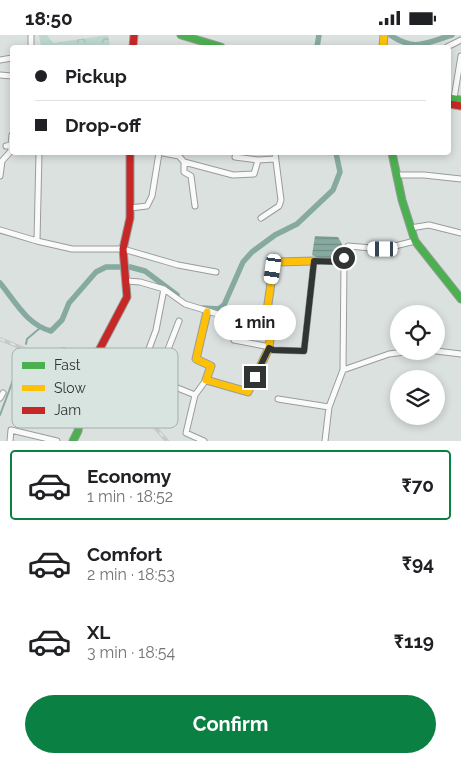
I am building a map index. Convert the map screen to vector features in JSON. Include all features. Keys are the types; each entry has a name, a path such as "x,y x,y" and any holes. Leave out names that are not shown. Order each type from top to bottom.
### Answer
{"main road":[{"path":"173,35 202,45"},
{"path":"181,35 215,45"},
{"path":"100,348 127,297 123,249 130,208 130,155"},
{"path":"392,155 410,228 415,241 461,299"},
{"path":"207,312 196,359 211,366 206,379 248,392 269,348 273,312 267,311 275,265 285,261 314,261"},
{"path":"74,441 77,428"}],"street":[{"path":"455,98 461,56"},
{"path":"0,176 2,161 10,152"},
{"path":"37,241 39,155"},
{"path":"130,208 147,206 152,196 159,155"},
{"path":"173,155 178,156 184,162 244,176 254,174 258,160"},
{"path":"261,218 279,206 275,155"},
{"path":"235,157 258,160 275,159"},
{"path":"184,162 184,172 192,175 194,181 194,206"},
{"path":"397,175 424,175 461,179"},
{"path":"410,228 429,225 461,233"},
{"path":"0,230 72,249 123,249 178,265 216,272"},
{"path":"325,441 329,407 343,370 344,262 348,247 383,249 415,241"},
{"path":"234,340 273,350 304,351 314,261 344,262"},
{"path":"127,281 140,282 164,289 185,303 207,312 221,315 238,327 271,330"},
{"path":"149,348 156,330 164,289"},
{"path":"168,348 179,321"},
{"path":"445,352 461,355"},
{"path":"343,370 390,353"},
{"path":"204,441 186,433 195,395 206,379"},
{"path":"178,389 195,395"},
{"path":"278,399 329,407"},
{"path":"10,441 11,430 57,441"}],"green space":[{"path":"39,35 47,35 53,43 108,35 110,45 41,45"}],"shaded area":[{"path":"315,236 338,237 342,244 341,259 320,259 312,255"}],"waterway":[{"path":"317,45 319,35"},
{"path":"390,35 414,45 452,35"},
{"path":"203,308 219,309 224,305 243,262 252,252 275,235 297,224 333,190 340,172 336,155"},
{"path":"0,283 28,318 51,331 62,320 69,303 96,272 106,267 121,267"},
{"path":"130,267 145,271 177,295"},
{"path":"26,344 27,339 40,328"},
{"path":"0,415 12,383"}],"railway":[{"path":"0,339 22,348"},
{"path":"156,428 167,441"}],"traffic: fast":[{"path":"181,35 214,45"},
{"path":"451,98 461,100"},
{"path":"392,155 402,200 415,241 461,299"},
{"path":"73,441 79,428"}],"traffic: slow":[{"path":"383,45 384,35"},
{"path":"207,312 196,359 211,366 206,380 248,392 269,348 273,312 267,311 273,269 278,262 314,261"}],"traffic: jam":[{"path":"133,45 134,35"},
{"path":"451,104 461,106"},
{"path":"100,348 127,297 123,249 130,218 130,155"}],"route":[{"path":"255,377 269,348 273,350 304,351 314,261 344,262 344,258"}]}
